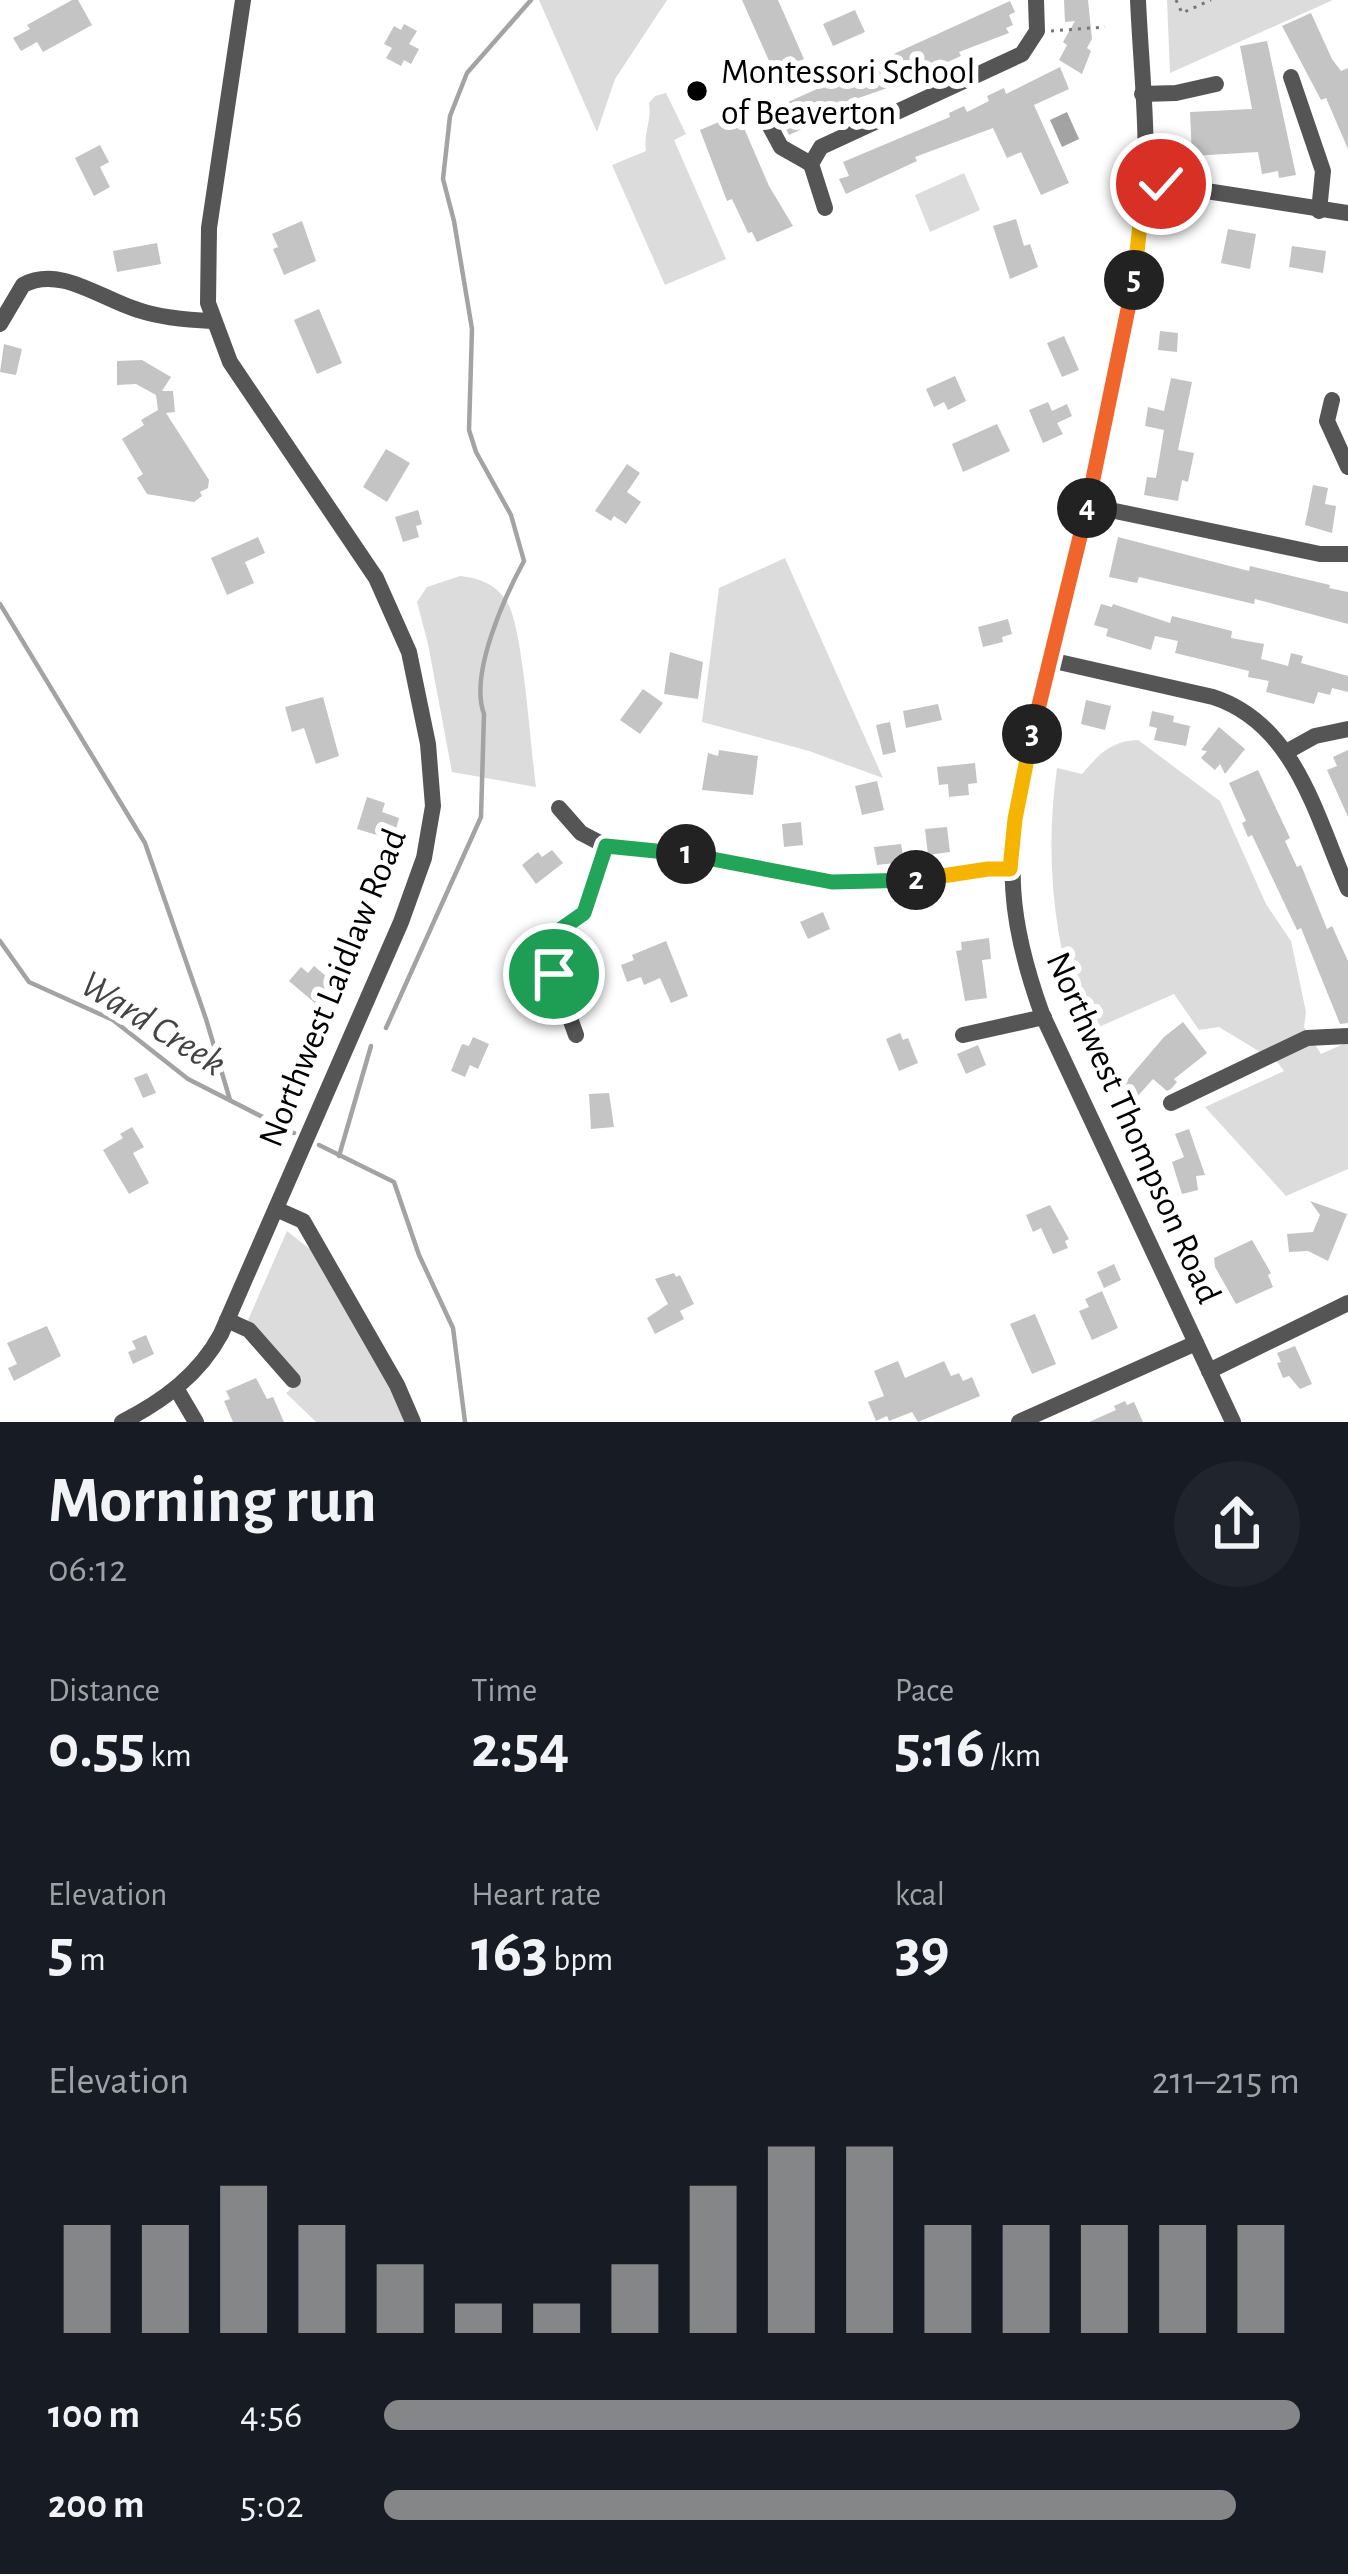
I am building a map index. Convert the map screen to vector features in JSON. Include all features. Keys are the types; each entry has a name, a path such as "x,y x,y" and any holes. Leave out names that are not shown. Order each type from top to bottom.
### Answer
{"street":[{"name":"Northwest Laidlaw Road","path":"122,1422 176,1388 214,1348 420,874 431,825 433,789 415,676 394,614 352,542 242,382 212,321 206,281 209,227 243,0"},
{"path":"811,164 821,147 842,135 1006,63 1032,44 1037,31 1036,0"},
{"name":"Northwest Thompson Road","path":"1138,0 1144,187 1125,332 1015,819 1010,869 1023,961 1044,1018 1233,1422"},
{"path":"1291,77 1323,171 1319,211"},
{"path":"1142,94 1216,84"},
{"path":"759,106 781,147 811,164 825,208"},
{"path":"1144,187 1161,184 1348,213"},
{"path":"0,324 23,286 50,277 140,311 212,321"},
{"path":"1331,400 1328,421 1348,466"},
{"path":"1115,511 1320,554 1348,554"},
{"path":"1050,660 1238,705 1264,724 1288,751 1348,889"},
{"path":"1288,751 1315,736 1348,730"},
{"path":"560,808 581,833 606,846 687,854 848,884 1010,869"},
{"path":"575,1035 547,939 584,913 606,846"},
{"path":"963,1035 1044,1018"},
{"path":"1172,1103 1307,1038 1348,1036"},
{"path":"276,1208 303,1221 397,1384 413,1422"},
{"path":"1209,1371 1348,1303"},
{"path":"227,1320 249,1330 273,1369 293,1380"},
{"path":"1019,1422 1196,1343"},
{"path":"176,1388 196,1422"}],"path":[{"path":"1176,0 1182,13 1211,0"},
{"path":"1037,31 1106,27"}],"shaded area":[{"path":"539,0 667,0 615,79 597,132"},
{"path":"1167,0 1333,0 1170,73"},
{"path":"666,93 686,134 674,140 726,259 665,285 612,165 646,151 649,103"},
{"path":"1067,112 1079,139 1062,147 1050,120"},
{"path":"964,173 980,210 930,232 915,195"},
{"path":"785,558 883,778 809,751 702,722 719,588"},
{"path":"460,576 493,587 513,615 536,787 452,772 417,602 427,587"},
{"path":"1138,740 1220,801 1266,904 1291,941 1306,1012 1304,1027 1321,1054 1348,1042 1348,1169 1286,1196 1205,1107 1284,1071 1278,1063 1219,1027 1199,1030 1174,994 1085,1033 1074,1000 1059,935 1052,870 1057,768 1082,774 1106,750"},
{"path":"287,1231 311,1250 410,1422 316,1422 286,1393 302,1379 248,1320"}],"building":[{"path":"78,0 92,25 43,52 37,42 21,51 13,38"},
{"path":"742,0 778,0 804,59 774,72"},
{"path":"1064,0 1088,0 1092,39 1082,74 1059,60 1075,21 1065,22"},
{"path":"1010,1 1015,12 1009,15 1013,25 1006,28 1009,33 959,52 961,56 943,64 941,59 919,69 922,75 838,105 841,111 789,135 775,108"},
{"path":"855,10 865,32 833,46 823,24"},
{"path":"1311,13 1332,59 1341,71 1348,68 1348,149 1326,98 1321,100 1282,26"},
{"path":"404,24 417,31 409,44 419,49 411,64 404,60 401,66 386,58 392,48 384,44 394,26 401,30"},
{"path":"1267,41 1296,175 1279,178 1278,171 1262,174 1258,152 1192,156 1190,112 1252,109 1240,46"},
{"path":"1060,67 1069,89 1034,105 1069,183 1041,195 1021,152 1007,158 993,128 915,157 917,161 846,194 839,179 849,176 843,162 950,117 949,113 964,106 967,112 989,101 987,96 1004,88 1006,94"},
{"path":"738,114 769,186 793,226 757,242 732,199 727,201 700,130"},
{"path":"100,145 109,162 100,167 110,187 94,196 75,158"},
{"path":"1016,219 1024,246 1030,244 1038,267 1010,279 993,226"},
{"path":"302,221 316,261 284,275 272,234"},
{"path":"1228,229 1256,234 1250,269 1221,263"},
{"path":"157,243 161,264 117,272 113,251"},
{"path":"1292,246 1326,251 1323,273 1289,267"},
{"path":"319,309 342,363 317,374 294,320"},
{"path":"1160,331 1178,333 1177,352 1158,350"},
{"path":"1064,336 1079,370 1062,377 1047,343"},
{"path":"4,344 22,349 16,375 0,372"},
{"path":"142,360 171,377 162,391 173,391 175,412 166,413 209,480 208,488 194,502 147,494 137,478 143,474 122,439 158,410 156,395 136,384 117,385 117,361"},
{"path":"955,376 966,401 948,410 944,402 934,407 926,389"},
{"path":"1171,378 1192,382 1178,450 1194,453 1178,501 1144,495 1147,477 1156,478 1164,430 1145,426 1148,407 1164,411"},
{"path":"1048,402 1052,411 1067,404 1072,416 1057,423 1063,434 1043,443 1029,410"},
{"path":"997,424 1010,451 963,472 952,444"},
{"path":"386,449 410,463 387,502 363,487"},
{"path":"627,464 640,473 627,492 641,502 626,524 595,511"},
{"path":"1313,485 1328,488 1325,504 1336,506 1332,533 1305,525"},
{"path":"418,510 419,537 403,542 395,517"},
{"path":"258,537 265,553 245,562 254,583 227,595 211,558"},
{"path":"1118,537 1249,571 1250,566 1330,585 1348,592 1348,624 1255,599 1254,604 1139,577 1137,583 1109,577"},
{"path":"1101,604 1170,623 1172,616 1232,631 1231,638 1264,644 1261,659 1288,666 1291,653 1303,656 1301,663 1348,676 1348,692 1332,688 1330,695 1318,692 1314,704 1266,692 1269,681 1248,677 1249,671 1175,653 1178,641 1155,636 1151,650 1106,636 1108,629 1094,625"},
{"path":"1008,619 1012,634 1002,637 1003,642 983,647 978,627"},
{"path":"670,652 703,662 698,699 664,694"},
{"path":"643,689 663,703 640,734 620,720"},
{"path":"323,697 339,756 316,764 304,728 292,732 285,707"},
{"path":"1086,700 1111,706 1105,730 1081,724"},
{"path":"938,704 942,720 906,728 903,711"},
{"path":"1152,711 1190,726 1186,746 1154,740 1157,728 1149,726"},
{"path":"890,722 896,752 883,755 876,725"},
{"path":"1219,727 1245,749 1225,774 1220,764 1215,770 1201,758 1207,751 1201,750"},
{"path":"719,750 758,756 753,795 702,790 708,753 718,756"},
{"path":"1348,750 1348,817 1327,770 1337,766 1333,757"},
{"path":"975,763 977,783 968,784 969,795 949,797 948,784 939,785 937,767"},
{"path":"1258,770 1290,838 1285,841 1297,867 1301,865 1327,929 1332,926 1348,961 1348,1023 1340,1024 1301,928 1297,930 1242,823 1246,821 1229,783"},
{"path":"877,781 884,810 862,815 855,786"},
{"path":"367,797 385,803 382,812 399,818 393,840 357,829"},
{"path":"801,822 803,845 784,847 782,824"},
{"path":"947,827 950,852 928,855 925,829"},
{"path":"901,844 904,862 877,865 874,847"},
{"path":"552,850 563,863 536,884 522,865 538,852 542,857"},
{"path":"823,912 830,929 808,939 800,922"},
{"path":"989,938 991,959 982,960 987,998 965,1001 956,951 962,950 961,942"},
{"path":"666,941 688,996 671,1003 660,978 644,985 641,977 627,982 621,965 634,960 632,955"},
{"path":"314,966 334,983 316,1004 289,981 301,967 308,973"},
{"path":"1183,1022 1207,1053 1174,1079 1177,1082 1171,1089 1167,1091 1153,1079 1136,1098 1122,1086"},
{"path":"900,1033 903,1040 908,1038 918,1063 899,1071 886,1039"},
{"path":"473,1037 489,1044 478,1069 470,1065 465,1077 451,1071 462,1044 469,1046"},
{"path":"978,1045 986,1065 966,1074 957,1054"},
{"path":"147,1073 156,1093 143,1098 134,1078"},
{"path":"609,1093 614,1127 591,1129 589,1094"},
{"path":"132,1127 144,1147 133,1153 149,1183 129,1194 103,1150"},
{"path":"1189,1129 1205,1175 1196,1176 1198,1190 1182,1194 1172,1162 1184,1157 1175,1134"},
{"path":"1310,1201 1347,1214 1328,1261 1308,1251 1289,1252 1287,1234 1313,1232 1320,1215"},
{"path":"1050,1205 1069,1239 1065,1241 1068,1248 1053,1254 1041,1228 1033,1232 1026,1215"},
{"path":"1252,1240 1271,1273 1273,1287 1236,1304 1214,1258"},
{"path":"1114,1264 1121,1280 1104,1288 1097,1272"},
{"path":"680,1275 694,1304 680,1311 684,1319 655,1334 647,1318 668,1304 655,1279"},
{"path":"1102,1291 1118,1328 1092,1340 1079,1311 1089,1307 1085,1299"},
{"path":"1035,1314 1056,1364 1032,1374 1010,1324"},
{"path":"47,1326 61,1356 14,1381 8,1368 17,1364 7,1343"},
{"path":"146,1335 154,1354 133,1364 128,1352 136,1349 132,1341"},
{"path":"1295,1346 1312,1384 1300,1389 1289,1376 1283,1378 1277,1363 1281,1362 1277,1353"},
{"path":"898,1361 905,1378 944,1361 951,1376 959,1373 963,1381 972,1377 980,1396 918,1422 912,1412 876,1421 868,1402 884,1396 874,1371"},
{"path":"256,1378 267,1399 273,1397 284,1422 233,1422 224,1401 230,1399 226,1391"},
{"path":"1125,1401 1127,1405 1134,1402 1143,1422 1089,1422 1116,1410 1114,1406"}],"waterway":[{"path":"386,1028 481,817 481,678 499,614 524,561 511,515 469,430 472,329 443,179 450,116 467,73 531,0"},
{"path":"0,604 145,843 230,1100"},
{"name":"Ward Creek","path":"0,941 29,982 113,1020 188,1079 294,1133"},
{"path":"339,1156 371,1046"},
{"name":"Ward Creek","path":"319,1145 394,1182 419,1255 453,1328 465,1422"}],"place":[{"name":"Montessori School of Beaverton","path":"697,91"}],"route":[{"path":"554,974 547,939 584,913 606,846 687,854 848,884 1010,869 1025,763 1088,505 1129,309 1144,187 1161,184"}]}
